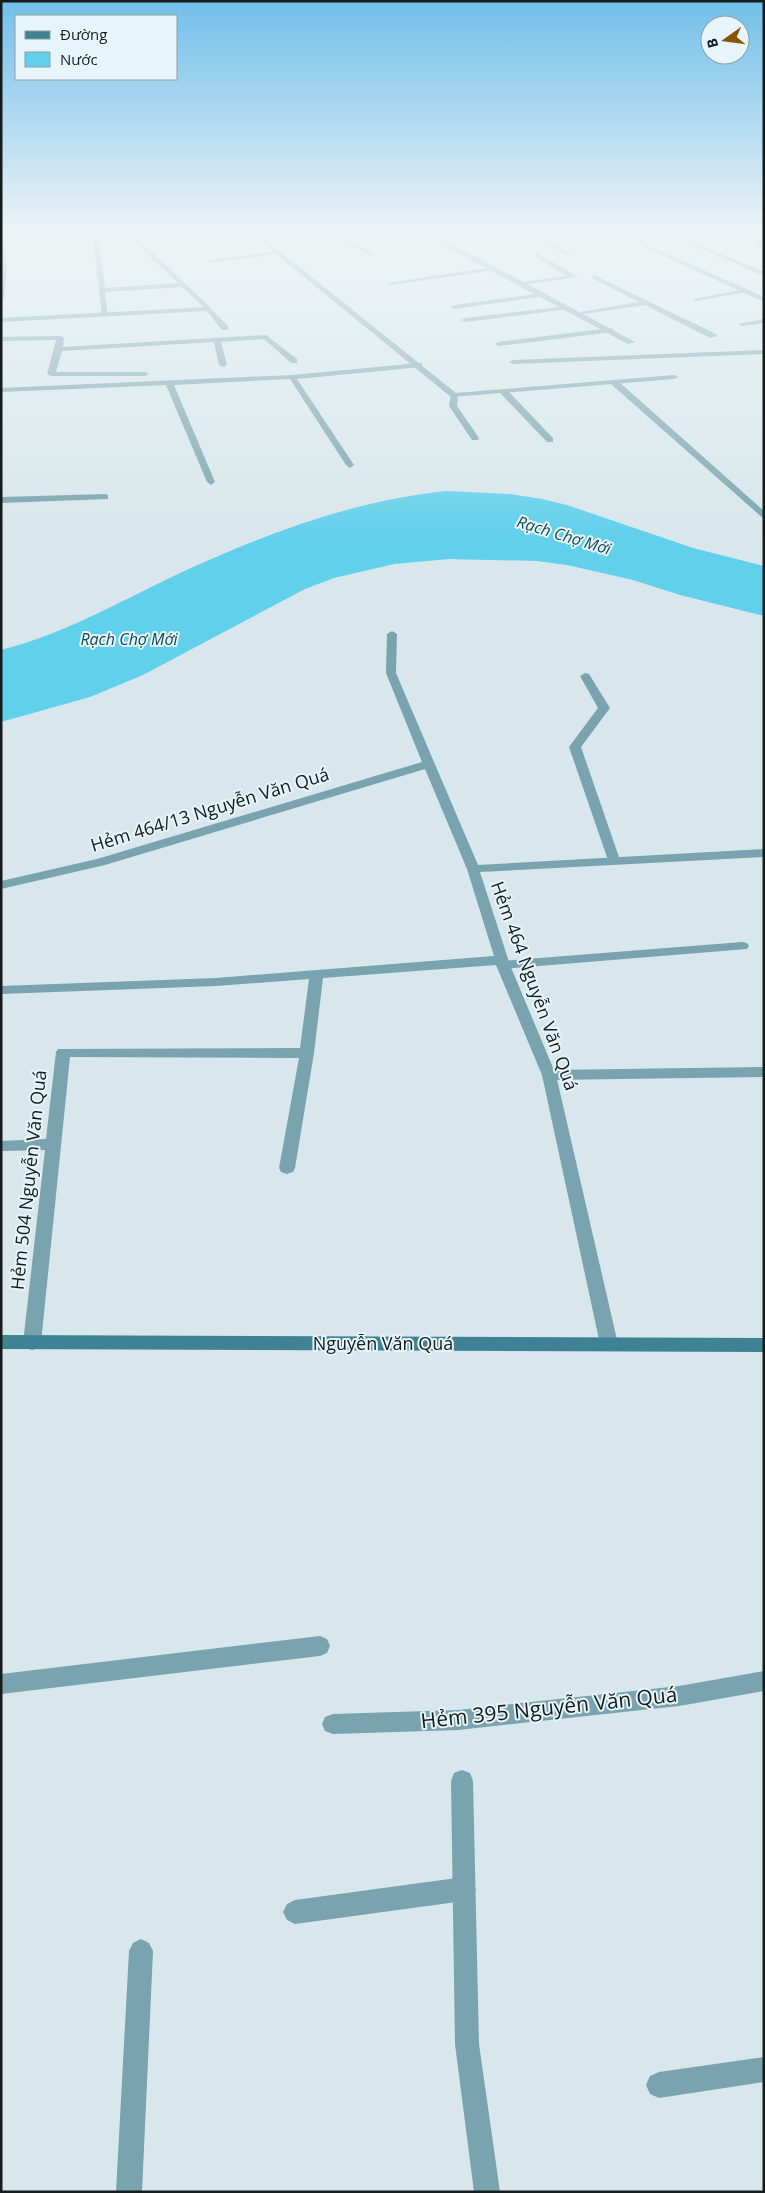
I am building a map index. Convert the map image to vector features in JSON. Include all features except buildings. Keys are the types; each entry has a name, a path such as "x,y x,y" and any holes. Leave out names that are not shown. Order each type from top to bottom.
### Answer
{"main road":[{"name":"Nguyễn Văn Quá","path":"1,1342 764,1345"}],"street":[{"path":"380,334 454,395 674,378"},
{"path":"499,344 576,334"},
{"path":"618,334 631,342"},
{"path":"59,349 266,337 294,361"},
{"path":"1,339 60,338 59,349 51,374 154,374"},
{"path":"217,340 222,365"},
{"path":"513,362 764,352"},
{"path":"1,390 292,377 419,365"},
{"path":"163,374 173,373"},
{"path":"292,377 350,465"},
{"path":"169,382 211,482"},
{"path":"615,383 764,516"},
{"path":"504,392 550,440"},
{"path":"454,395 453,406 475,438"},
{"path":"1,500 105,496"},
{"name":"Hẻm 464 Nguyễn Văn Quá","path":"392,634 391,673 473,869 502,963 549,1075 609,1344"},
{"path":"585,676 604,708 575,747 614,860"},
{"name":"Hẻm 464/13 Nguyễn Văn Quá","path":"1,885 101,862 428,764"},
{"path":"473,869 764,853"},
{"path":"1,990 216,982 742,946"},
{"path":"286,1168 307,1052 317,974"},
{"name":"Hẻm 504 Nguyễn Văn Quá","path":"32,1343 63,1052 307,1052"},
{"path":"549,1075 764,1072"},
{"path":"1,1146 54,1144"},
{"path":"1,1684 320,1646"},
{"name":"Hẻm 395 Nguyễn Văn Quá","path":"334,1724 458,1720 679,1696 764,1681"},
{"path":"462,1781 467,2044 487,2192"},
{"path":"295,1912 464,1889"},
{"path":"129,2192 140,1950"},
{"path":"659,2086 764,2069"}],"water":[{"name":"Rạch Chợ Mới","path":"446,491 510,494 542,499 567,505 693,548 764,566 764,616 680,595 633,580 567,565 537,561 449,559 394,564 334,578 305,589 143,675 90,697 1,722 1,650 26,643 75,624 193,567 254,541 348,510 413,495"}]}
